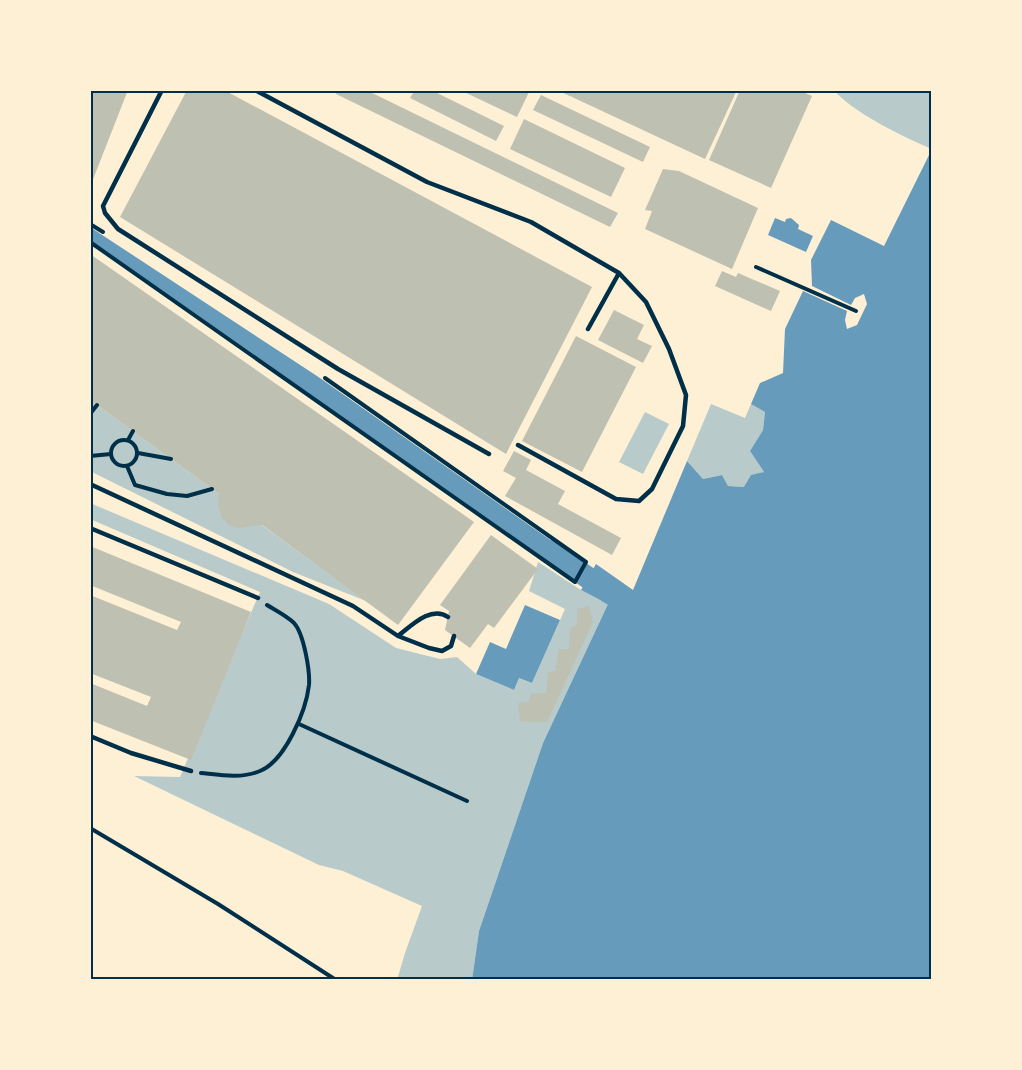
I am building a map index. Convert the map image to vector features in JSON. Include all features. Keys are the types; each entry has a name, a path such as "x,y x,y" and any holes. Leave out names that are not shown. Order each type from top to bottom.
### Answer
{"lane":[{"path":"162,90 103,206 105,213 118,230 338,369 489,454"},
{"path":"255,90 427,182 531,222 619,273 646,302 669,349 686,395 683,426 652,489 639,501 616,499 518,445"},
{"path":"588,329 619,273"},
{"path":"90,484 352,606 398,636 442,651 451,646 454,636"},
{"path":"90,528 258,598"},
{"path":"398,636 431,613 443,613 448,616"},
{"path":"90,736 131,753 191,771"}],"path":[{"path":"90,224 110,237"},
{"path":"90,242 575,582 586,562 319,374"},
{"path":"756,267 856,311"},
{"path":"90,414 97,405"},
{"path":"128,440 134,431"},
{"path":"128,440 135,445 138,453 134,461 127,466 118,465 111,454 116,442 128,440"},
{"path":"138,453 171,459"},
{"path":"90,456 111,454"},
{"path":"127,466 135,485 152,491 187,496 212,489"},
{"path":"191,771 232,777 261,771 281,754 299,724 309,684 304,645 294,623 258,598"},
{"path":"299,724 467,801"},
{"path":"90,828 218,904 336,980"}],"shaded area":[{"path":"834,90 932,90 932,149 866,115"},
{"path":"90,400 366,601 293,572 90,471"},
{"path":"711,404 745,418 751,404 765,412 763,430 750,451 764,472 744,487 728,486 722,475 703,479 687,461"},
{"path":"645,412 669,424 643,474 619,462"},
{"path":"90,503 329,604 396,648 440,659 457,657 476,674 514,690 519,678 532,683 565,609 529,591 538,562 581,590 608,604 543,743 479,931 472,980 397,980 422,906 343,871 319,865 134,776 180,777 260,592 90,519"}],"water":[{"path":"932,149 932,980 472,980 479,931 543,743 608,604 581,590 596,564 633,590 687,461 703,479 722,475 728,486 744,487 751,475 764,472 750,451 763,430 765,412 751,404 760,383 783,373 785,329 803,291 847,311 845,320 847,329 857,325 867,304 864,294 855,298 851,305 812,286 811,260 831,220 884,246"},
{"path":"775,218 785,222 786,219 791,218 799,225 798,229 813,236 806,252 768,235"},
{"path":"90,227 317,376 579,560 568,575 90,240"},
{"path":"525,605 560,620 532,683 519,678 514,690 476,674 490,642 506,649"}],"building":[{"path":"90,90 128,90 90,187"},
{"path":"187,90 224,90 592,287 506,454 120,217"},
{"path":"337,90 366,90 618,213 610,227 336,94"},
{"path":"415,90 431,90 504,126 496,141 410,98"},
{"path":"460,90 530,90 517,117"},
{"path":"557,90 737,90 705,159"},
{"path":"740,90 798,90 812,96 771,188 709,160"},
{"path":"541,95 650,147 643,162 533,110"},
{"path":"524,119 625,168 611,197 510,149"},
{"path":"663,169 679,171 758,208 732,269 645,229 652,211 645,210"},
{"path":"90,254 474,522 398,625 262,525 238,528 229,525 222,518 218,506 219,494 90,400"},
{"path":"722,271 736,277 738,273 780,291 771,311 715,286"},
{"path":"614,310 644,325 637,339 652,346 643,363 598,340"},
{"path":"576,336 636,367 582,472 522,441"},
{"path":"514,451 531,460 526,470 565,491 558,504 621,538 612,555 505,496 516,478 503,471"},
{"path":"491,535 538,569 494,628 488,624 470,648 445,630 449,611 440,605"},
{"path":"90,546 251,612 191,760 90,720 90,683 147,706 151,697 90,673 90,595 177,630 181,622 90,585"},
{"path":"589,606 593,622 547,722 520,721 518,703 529,702 531,694 546,693 548,672 555,671 559,649 569,649 570,628 577,625 577,609"}],"waterway":[{"path":"550,551 611,594"}]}
